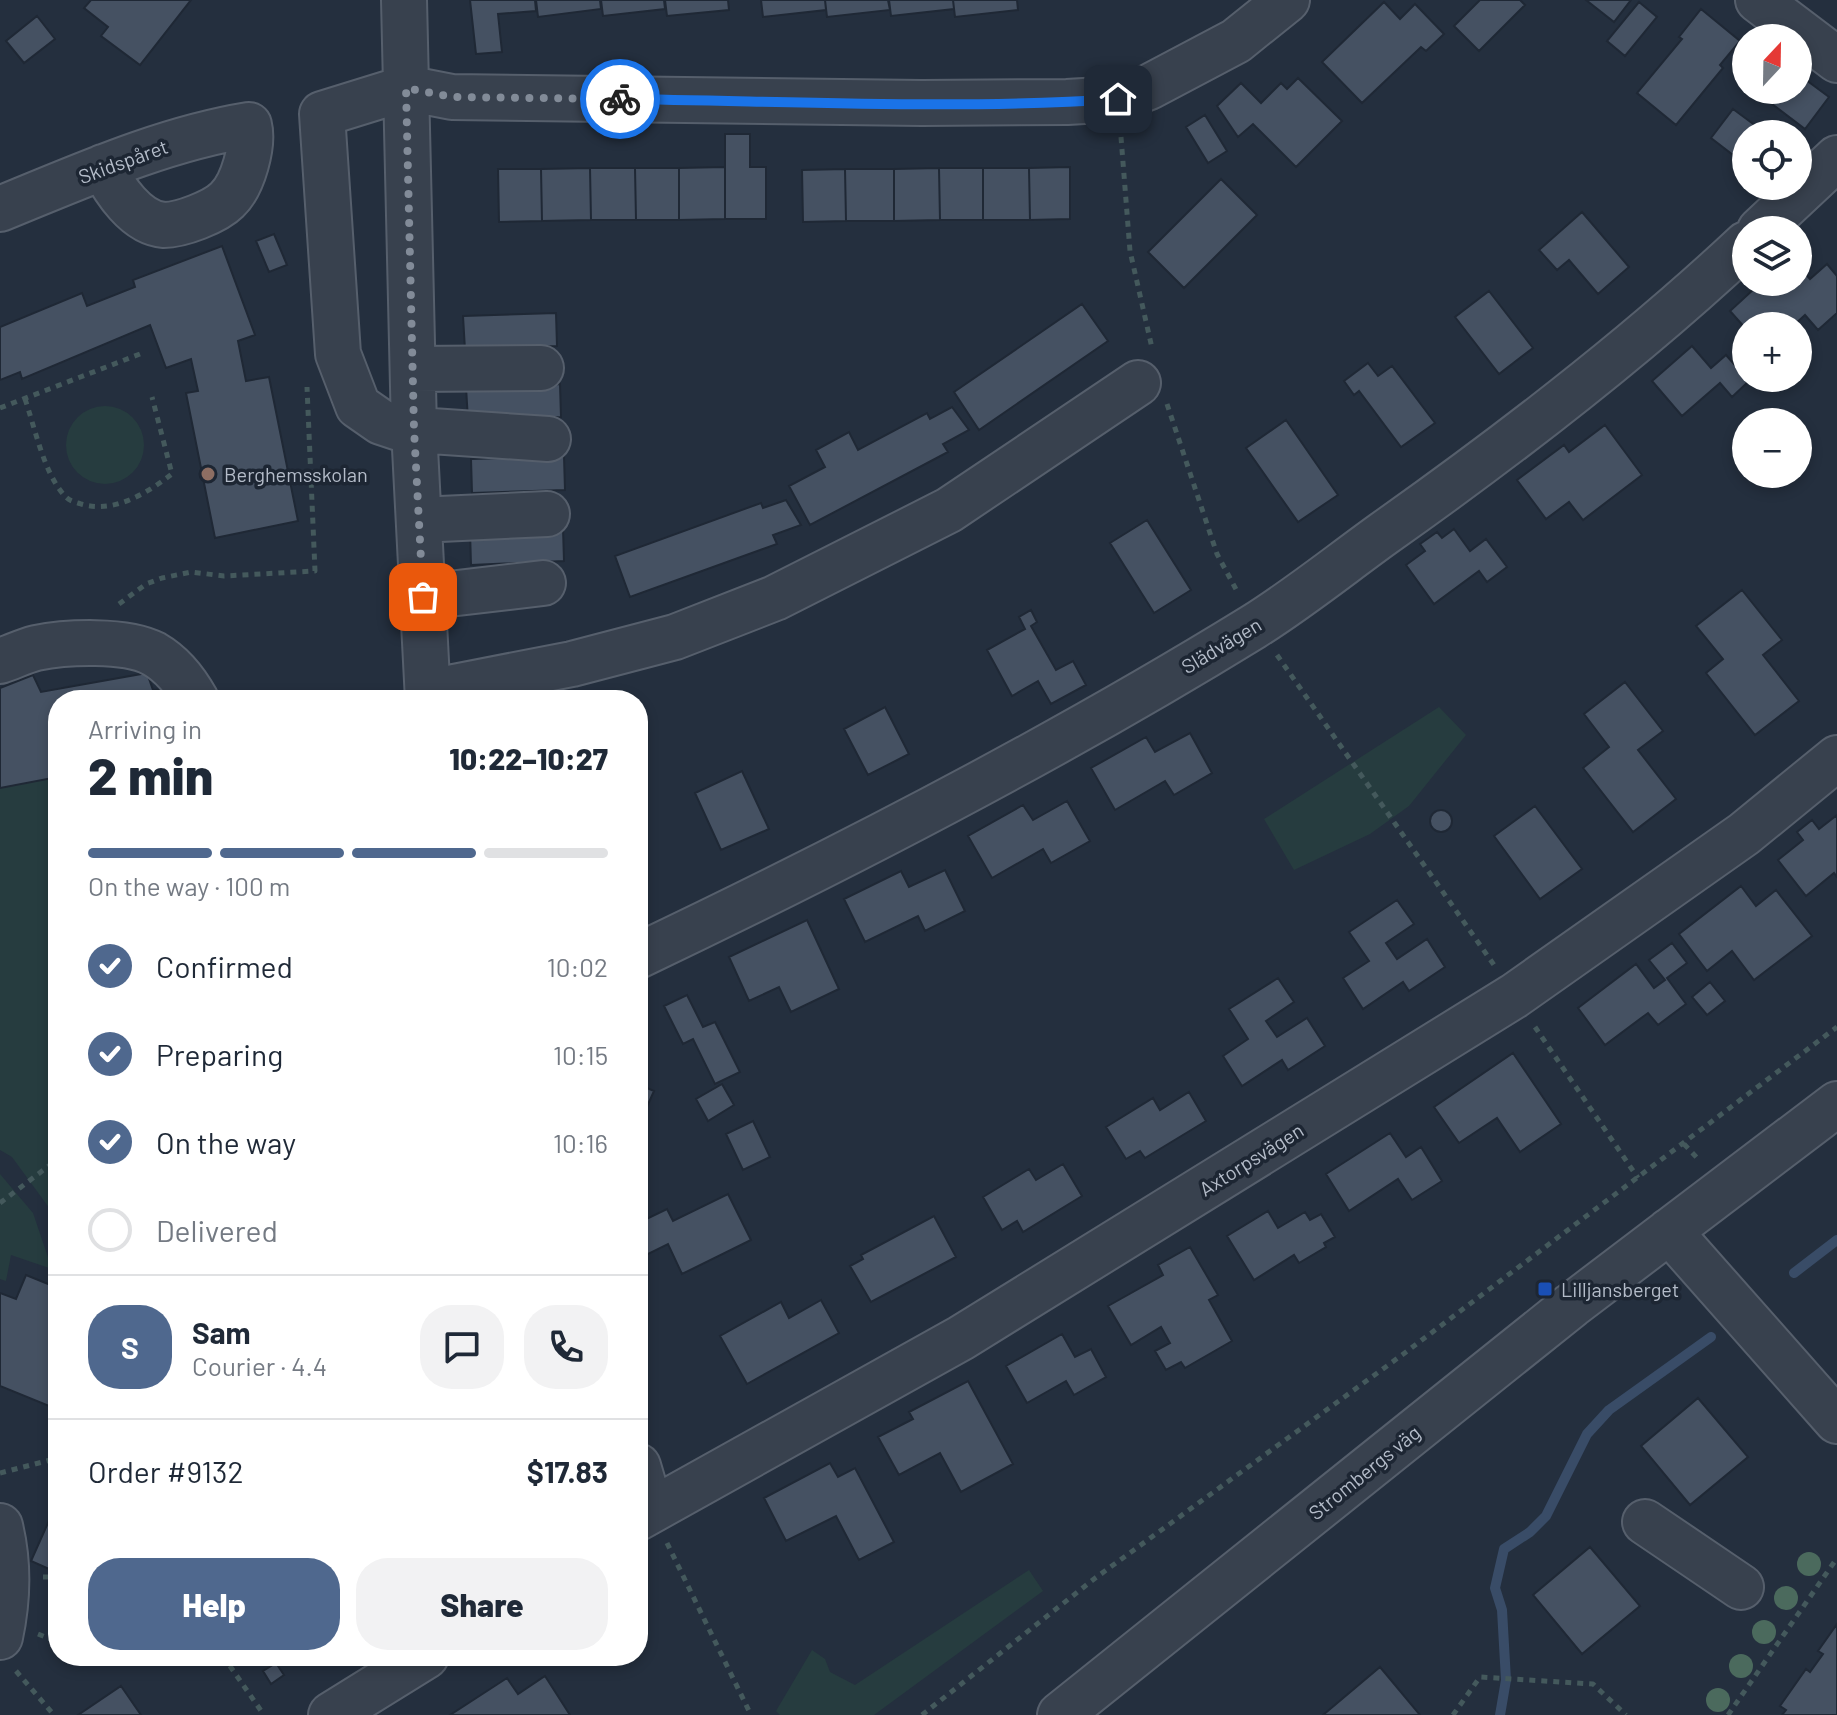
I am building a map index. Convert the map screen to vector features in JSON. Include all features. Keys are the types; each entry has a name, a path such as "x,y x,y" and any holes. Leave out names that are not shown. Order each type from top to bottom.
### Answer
{"street":[{"path":"404,0 414,429 428,690"},
{"path":"548,439 402,429 381,422 358,406 338,354 322,114 406,88 452,97 922,103 1118,99 1149,87 1236,41 1287,0"},
{"path":"1758,0 1837,60"},
{"name":"Skidspåret","path":"0,209 103,167 206,132 249,125 252,139 246,161 227,200 195,219 163,225 142,216 114,189 103,167"},
{"path":"1775,216 1837,158"},
{"name":"Slädvägen","path":"648,951 813,872 957,797 1256,625 1536,423 1732,256"},
{"path":"413,369 541,368"},
{"path":"455,690 675,637 775,598 949,510 1138,383"},
{"path":"419,520 547,514"},
{"path":"423,597 543,583"},
{"path":"0,661 35,649 82,643 130,647 153,653 172,667 190,690"},
{"name":"Axtorpsvägen","path":"648,1512 961,1338 1514,996 1744,834 1837,758"},
{"name":"Strombergs väg","path":"1060,1715 1572,1305 1837,1104"},
{"path":"1669,1231 1837,1421"},
{"path":"1645,1522 1741,1587"},
{"path":"0,1526 4,1542 3,1580 8,1604 4,1650"},
{"path":"331,1715 410,1666"}],"path":[{"path":"0,408 140,354"},
{"path":"110,607 125,602 146,584 191,572 224,576 315,571 307,385"},
{"path":"25,399 53,479 67,499 92,507 123,503 172,474 152,397"},
{"path":"1256,625 1638,1178"},
{"path":"922,1715 1094,1579 1638,1178 1837,1027"},
{"path":"0,1203 48,1167"},
{"path":"0,1473 48,1461"},
{"path":"648,1522 751,1715"},
{"path":"1728,1715 1837,1558"},
{"path":"4,1650 54,1715"},
{"path":"230,1666 264,1715"},
{"path":"1453,1715 1480,1677 1535,1678 1593,1684 1626,1715"}],"green space":[{"path":"105,406 120,409 133,417 141,430 144,445 141,460 133,473 120,481 105,484 90,481 77,473 69,460 66,445 69,430 77,417 90,409"},
{"path":"1439,707 1466,735 1409,806 1370,834 1294,870 1264,819"},
{"path":"48,770 48,1206 12,1157 0,1150 0,775"},
{"path":"0,1174 33,1213 48,1257 48,1268 11,1255 6,1281 0,1279"},
{"path":"1029,1570 1043,1591 874,1715 780,1715 776,1711 812,1650 825,1659 830,1672 855,1685"}],"building":[{"path":"91,0 191,0 140,65 101,36 108,27 84,8"},
{"path":"470,0 535,0 536,11 498,14 502,52 476,54"},
{"path":"536,0 600,0 601,9 538,17"},
{"path":"601,0 664,0 665,9 603,16"},
{"path":"665,0 728,0 729,10 667,16"},
{"path":"761,0 825,0 826,10 763,17"},
{"path":"825,0 888,0 890,10 827,17"},
{"path":"889,0 953,0 954,9 891,16"},
{"path":"953,0 1017,0 1018,10 955,17"},
{"path":"1480,0 1520,0 1525,5 1479,51 1454,26"},
{"path":"1586,0 1631,0 1614,22"},
{"path":"1384,2 1400,19 1415,4 1444,34 1426,51 1421,47 1362,103 1322,62"},
{"path":"1639,2 1657,17 1625,56 1607,41"},
{"path":"1701,9 1732,34 1732,51 1720,65 1723,68 1676,125 1637,93 1682,39 1679,37"},
{"path":"37,16 55,39 24,63 6,41"},
{"path":"1298,78 1342,121 1296,167 1253,124 1238,137 1217,106 1241,83 1261,103 1281,83 1287,89"},
{"path":"1812,84 1829,97 1812,120 1793,120 1772,104 1812,104"},
{"path":"1733,109 1748,120 1732,120 1732,154 1711,138"},
{"path":"1205,115 1227,151 1208,163 1186,127"},
{"path":"725,134 750,134 750,167 766,167 766,219 725,219"},
{"path":"725,167 725,219 679,220 679,168"},
{"path":"1070,167 1070,219 1030,220 1029,168"},
{"path":"590,168 591,220 542,221 541,169"},
{"path":"590,168 635,168 636,220 591,220"},
{"path":"635,168 679,168 679,220 636,220"},
{"path":"939,168 983,168 983,220 940,220"},
{"path":"939,168 940,220 894,221 894,169"},
{"path":"983,168 1029,168 1030,220 983,220"},
{"path":"498,169 541,169 542,221 499,222"},
{"path":"845,169 894,169 894,221 846,221"},
{"path":"845,169 846,221 803,222 802,170"},
{"path":"1221,179 1257,215 1184,288 1148,252"},
{"path":"1582,212 1629,267 1598,294 1569,260 1557,270 1539,250"},
{"path":"274,234 287,265 269,272 256,241"},
{"path":"222,246 255,335 238,341 246,381 269,377 298,521 215,538 186,393 198,391 191,359 166,368 150,325 22,379 20,372 0,380 0,327 82,293 87,306 135,287 133,280"},
{"path":"1827,264 1837,276 1837,313 1818,330 1812,323 1812,312 1730,311 1746,296 1812,296 1812,277"},
{"path":"1489,291 1533,348 1499,374 1455,317"},
{"path":"1082,304 1108,341 979,430 954,392"},
{"path":"556,313 557,346 465,350 463,316"},
{"path":"1692,346 1711,368 1726,355 1732,362 1732,392 1737,392 1732,397 1720,383 1682,416 1652,381"},
{"path":"1368,363 1378,376 1392,366 1435,423 1401,447 1359,391 1354,395 1344,381"},
{"path":"560,384 561,417 468,420 466,387"},
{"path":"952,407 969,430 943,444 948,452 810,525 789,486 825,467 816,450 849,432 858,450 927,413 930,419"},
{"path":"1286,420 1338,495 1298,522 1246,448"},
{"path":"1605,425 1642,475 1583,520 1569,502 1546,519 1517,480 1564,445 1569,452"},
{"path":"564,456 565,490 472,493 471,459"},
{"path":"786,500 801,525 773,535 777,544 630,597 615,556 761,503 763,508"},
{"path":"1147,520 1191,590 1154,613 1110,543"},
{"path":"563,528 564,561 471,565 470,531"},
{"path":"1454,529 1470,551 1486,539 1507,567 1487,582 1479,571 1434,604 1406,565 1425,551 1420,544 1437,532 1442,538"},
{"path":"1742,590 1782,640 1763,655 1799,701 1755,735 1706,673 1723,659 1696,626"},
{"path":"1031,610 1037,622 1031,626 1056,670 1073,661 1086,685 1051,704 1038,681 1012,696 987,650 1025,629 1019,617"},
{"path":"147,673 153,690 52,690"},
{"path":"33,675 41,692 48,691 48,779 0,788 0,688"},
{"path":"1625,682 1663,731 1638,750 1676,799 1633,832 1583,768 1609,747 1584,714"},
{"path":"885,707 909,754 868,775 844,729"},
{"path":"1190,733 1212,773 1174,795 1165,781 1115,810 1091,768 1146,737 1155,752"},
{"path":"742,771 769,829 721,850 695,793"},
{"path":"1067,801 1090,841 1051,863 1043,849 992,878 968,836 1023,805 1033,820"},
{"path":"1535,806 1582,869 1540,899 1494,836"},
{"path":"1441,810 1449,813 1452,821 1449,829 1441,832 1433,829 1430,821 1433,813"},
{"path":"1837,815 1837,877 1834,873 1806,896 1778,860 1803,840 1797,832 1812,820 1819,829"},
{"path":"945,870 965,911 925,931 918,916 865,942 844,899 901,871 909,887"},
{"path":"1741,886 1756,906 1776,890 1812,936 1754,980 1732,951 1707,971 1679,934"},
{"path":"1397,900 1414,924 1386,943 1397,959 1427,939 1445,967 1409,991 1403,982 1363,1009 1343,978 1369,961 1349,932"},
{"path":"807,920 839,989 791,1012 779,987 749,1001 729,957"},
{"path":"1672,943 1687,963 1667,978 1686,1004 1658,1025 1648,1013 1605,1045 1578,1008 1636,964 1654,988 1665,980 1649,960"},
{"path":"1278,978 1294,1002 1266,1021 1277,1037 1307,1018 1325,1046 1288,1070 1282,1060 1242,1086 1223,1056 1248,1039 1229,1009"},
{"path":"1710,982 1725,1001 1707,1015 1692,997"},
{"path":"687,995 703,1027 715,1022 740,1072 715,1084 693,1039 683,1044 664,1006"},
{"path":"1513,1053 1561,1124 1520,1152 1497,1118 1459,1143 1434,1107"},
{"path":"722,1084 734,1105 708,1121 696,1099"},
{"path":"648,1088 654,1091 648,1104"},
{"path":"1189,1092 1206,1121 1145,1158 1140,1151 1126,1159 1106,1127 1153,1098 1160,1110"},
{"path":"753,1121 770,1157 743,1170 726,1134"},
{"path":"1390,1133 1406,1157 1421,1147 1442,1181 1412,1200 1398,1179 1349,1211 1326,1174"},
{"path":"1063,1164 1082,1196 1023,1232 1017,1221 1002,1230 983,1197 1029,1169 1036,1180"},
{"path":"728,1194 751,1240 682,1274 668,1244 648,1254 648,1218 667,1209 673,1221"},
{"path":"1268,1211 1278,1228 1305,1212 1310,1220 1321,1214 1335,1237 1324,1243 1326,1247 1299,1263 1294,1255 1254,1280 1227,1236"},
{"path":"934,1216 956,1257 871,1302 850,1266 863,1259 861,1255"},
{"path":"1190,1247 1218,1295 1209,1300 1232,1341 1185,1368 1181,1362 1166,1370 1155,1351 1170,1343 1161,1327 1131,1345 1108,1306 1163,1275 1158,1265"},
{"path":"26,1275 48,1284 48,1406 0,1386 0,1293 16,1299"},
{"path":"821,1300 839,1333 747,1384 720,1336 781,1302 789,1318"},
{"path":"1062,1334 1075,1357 1091,1349 1106,1377 1074,1395 1066,1381 1027,1403 1006,1366"},
{"path":"968,1381 1013,1464 961,1492 940,1453 899,1475 878,1437 913,1419 909,1412"},
{"path":"1698,1398 1748,1457 1690,1505 1641,1446"},
{"path":"830,1463 838,1477 855,1468 894,1542 859,1560 836,1516 786,1541 764,1498"},
{"path":"48,1523 48,1569 31,1561"},
{"path":"1590,1547 1640,1606 1582,1654 1533,1595"},
{"path":"1837,1624 1837,1715 1782,1715 1786,1710 1780,1706 1806,1669 1810,1672 1823,1654 1818,1651"},
{"path":"278,1666 284,1675 271,1684 263,1671"},
{"path":"1380,1667 1420,1715 1323,1715"},
{"path":"545,1676 570,1715 450,1715 507,1678 518,1694"},
{"path":"121,1686 141,1715 78,1715"}],"waterway":[{"path":"1794,1273 1837,1240"},
{"path":"1500,1715 1506,1680 1502,1610 1495,1588 1504,1549 1530,1532 1546,1516 1587,1434 1609,1410 1711,1337"}],"way so far":[{"path":"423,597 414,429 406,88 452,97 620,99"}],"place":[{"name":"Berghemsskolan","path":"208,474"},
{"name":"Lilljansberget","path":"1545,1289"}],"route":[{"path":"620,99 922,103 1118,99"}]}
